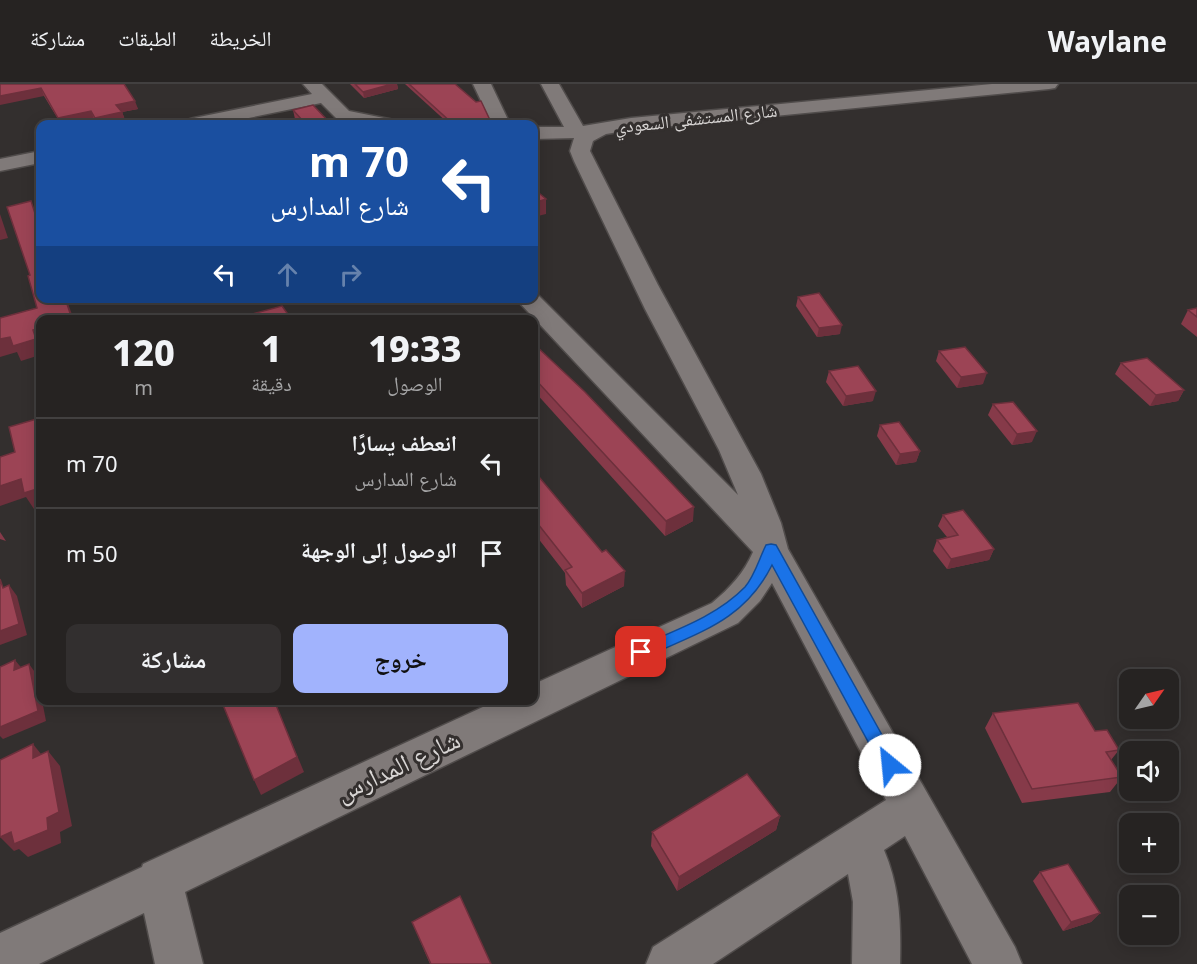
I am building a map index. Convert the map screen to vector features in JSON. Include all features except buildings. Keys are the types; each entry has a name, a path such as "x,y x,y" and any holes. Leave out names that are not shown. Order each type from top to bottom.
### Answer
{"street":[{"path":"482,84 499,120"},
{"path":"550,84 584,132"},
{"name":"شارع المستشفى السعودي","path":"771,549 765,523 741,466 647,290 584,161 580,151 584,132 806,99 1048,84"},
{"path":"208,120 319,88 348,120"},
{"path":"538,133 584,132"},
{"path":"0,165 36,158"},
{"path":"532,303 771,549 998,964"},
{"name":"شارع المدارس","path":"538,701 725,613 751,590 765,566 771,549"},
{"name":"شارع المدارس","path":"0,958 159,880 530,705"},
{"path":"670,964 912,807"},
{"path":"857,842 873,874 877,897 876,964"},
{"path":"159,880 179,964"}],"route":[{"path":"641,652 725,613 751,590 765,566 771,549 890,765"}]}
